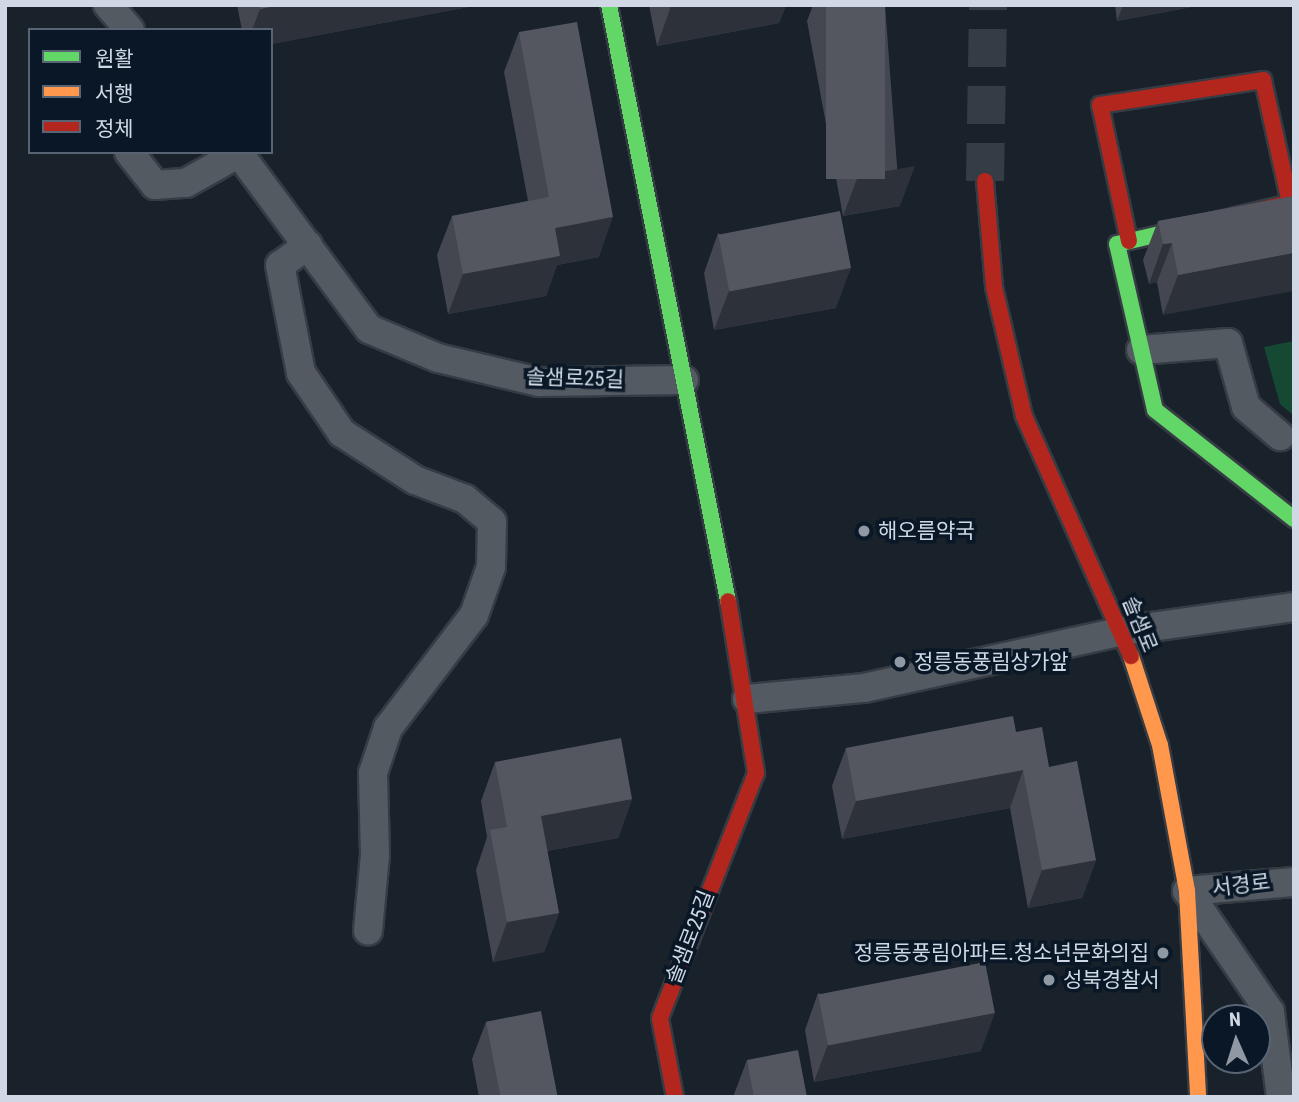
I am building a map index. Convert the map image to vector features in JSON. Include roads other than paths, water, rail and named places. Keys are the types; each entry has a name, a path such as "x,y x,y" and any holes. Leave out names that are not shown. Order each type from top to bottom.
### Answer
{"street":[{"path":"108,5 128,28"},
{"path":"609,5 684,380"},
{"path":"1129,241 1100,105 1263,80 1290,203 1117,244 1155,410 1294,519"},
{"path":"132,154 155,185 186,183 236,154"},
{"name":"솔샘로25길","path":"239,154 369,329 438,358 539,382 684,380 747,699 756,773 660,1018 675,1097"},
{"name":"솔샘로","path":"985,181 994,287 1024,416 1123,631 1160,745 1187,891 1198,1097"},
{"path":"308,245 280,265 301,373 342,433 415,480 464,499 492,522 491,567 474,615 388,728 373,773 376,855 368,931"},
{"path":"1141,350 1228,343 1246,407 1280,436"},
{"path":"747,699 864,688 1123,631 1294,607"},
{"name":"서경로","path":"1187,891 1294,882"},
{"path":"1187,891 1270,1012 1281,1097"}],"tunnel":[{"path":"985,181 988,5"}],"place":[{"name":"해오름약국","path":"864,531"},
{"name":"정릉동풍림상가앞","path":"900,662"},
{"name":"정릉동풍림아파트.청소년문화의집","path":"1163,953"},
{"name":"성북경찰서","path":"1049,980"}]}
